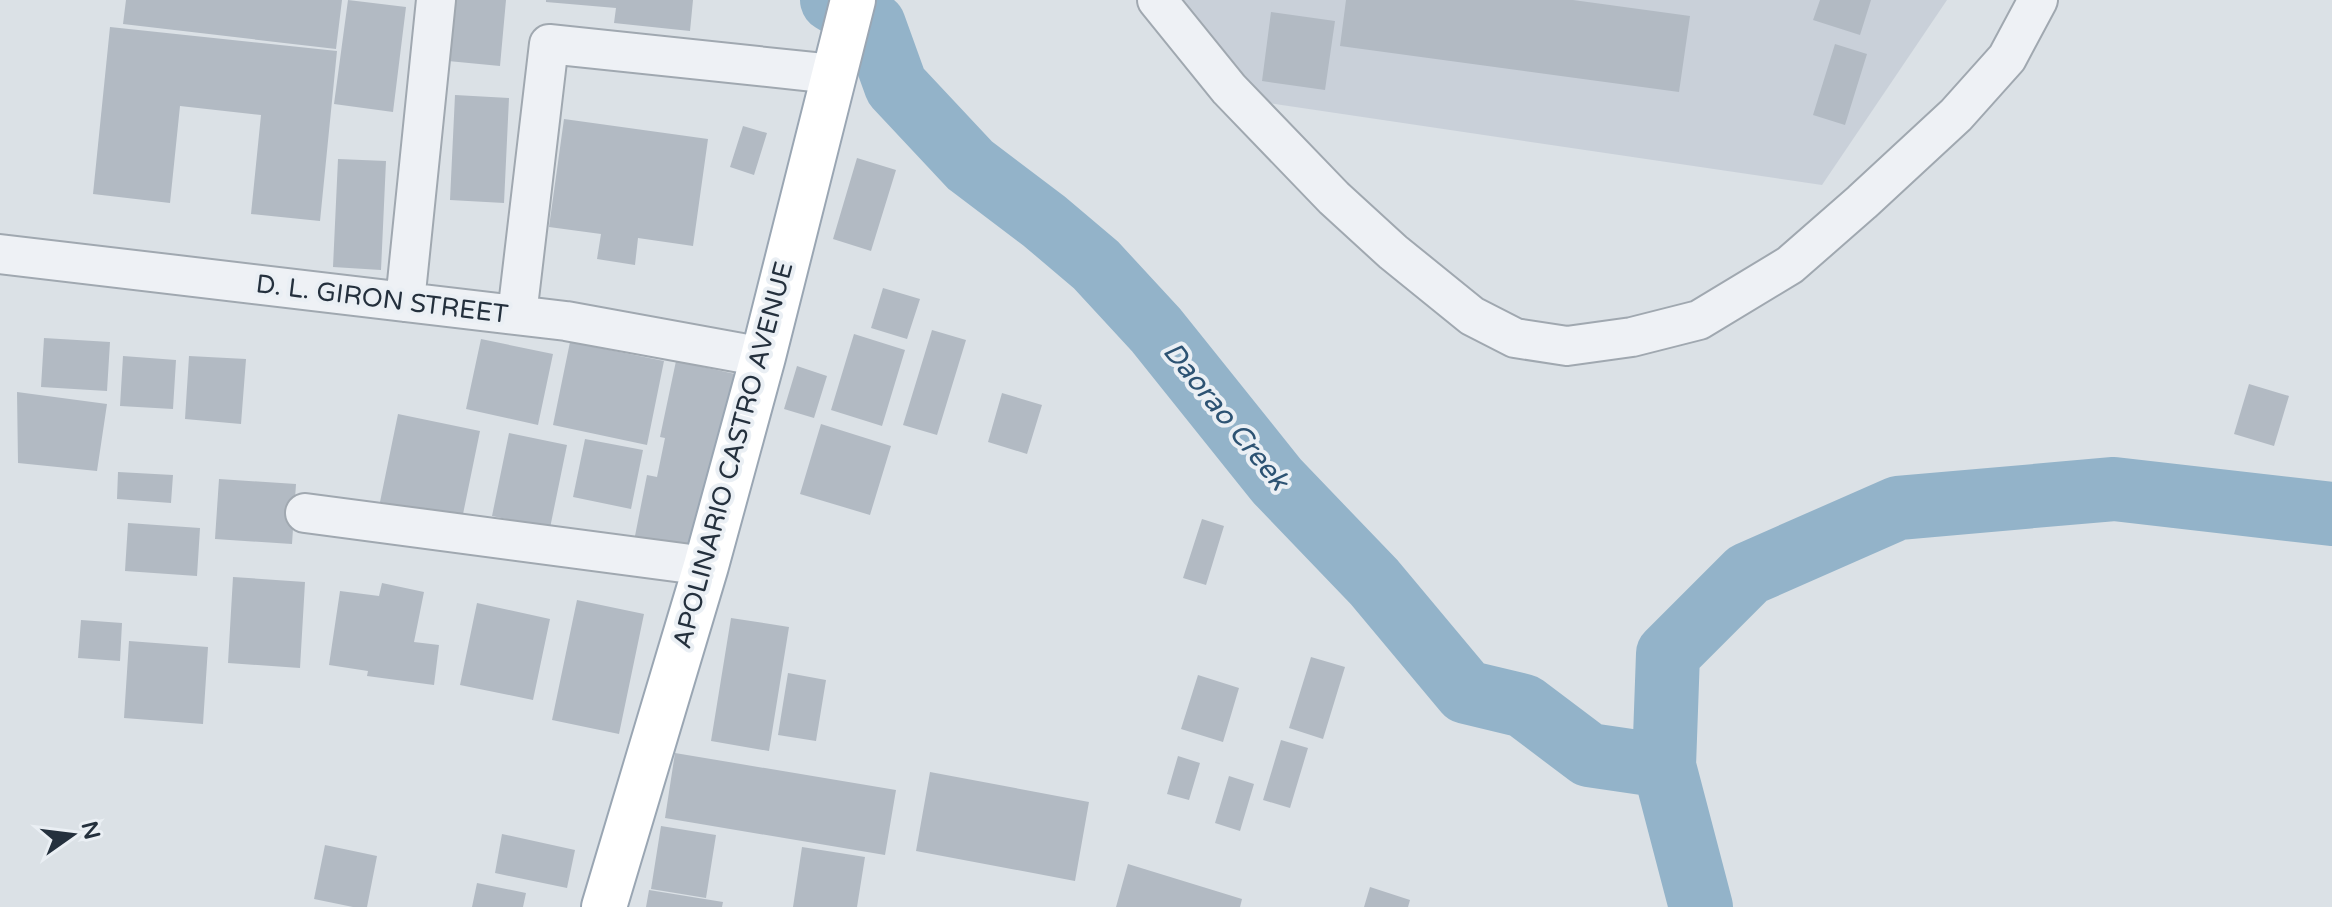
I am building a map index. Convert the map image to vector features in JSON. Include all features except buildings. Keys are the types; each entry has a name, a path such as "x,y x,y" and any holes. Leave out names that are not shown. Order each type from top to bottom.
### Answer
{"main road":[{"name":"APOLINARIO CASTRO AVENUE","path":"604,907 706,566 763,357 842,38"}],"street":[{"path":"405,302 436,0"},
{"path":"1157,0 1229,89 1334,198 1393,252 1472,316 1515,338 1567,346 1632,337 1699,320 1790,265 1956,115 2007,58 2038,0"},
{"path":"517,315 549,44 842,38"},
{"name":"D. L. GIRON STREET","path":"0,254 566,321 763,357"},
{"path":"305,513 706,566"}],"shaded area":[{"path":"1167,0 1947,0 1822,185 1241,99"}],"waterway":[{"name":"Daorao Creek","path":"832,0 874,25 896,86 970,165 1096,265 1156,330 1277,481 1374,582 1466,692 1524,706 1589,755 1664,766"},
{"path":"1701,907 1664,766 1668,654 1748,574 1898,508 2114,489 2332,514"}]}
